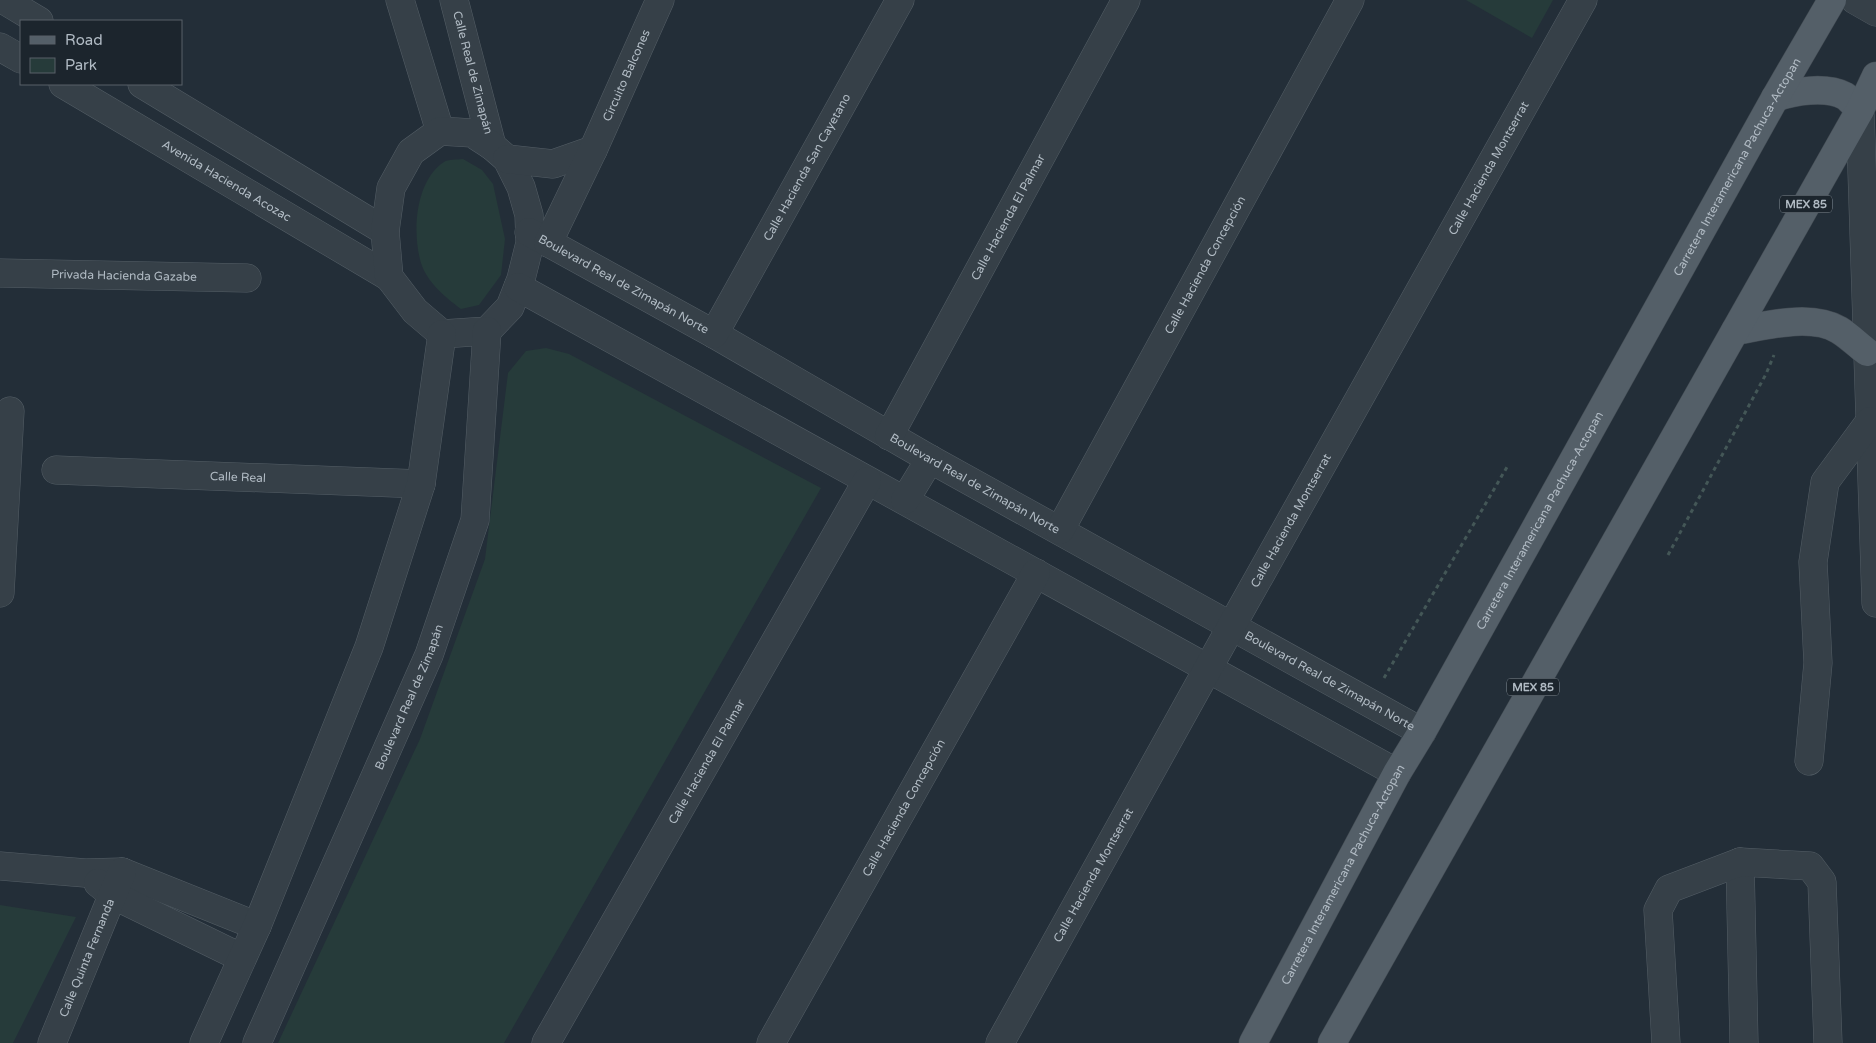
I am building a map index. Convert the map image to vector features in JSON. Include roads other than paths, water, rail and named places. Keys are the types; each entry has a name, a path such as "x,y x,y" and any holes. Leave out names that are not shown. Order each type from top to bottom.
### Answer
{"main road":[{"name":"Carretera Interamericana Pachuca-Actopan","path":"1253,1043 1396,773 1422,732 1775,98 1832,0"},
{"name":"MEX 85","path":"1332,1043 1860,110 1876,76"},
{"path":"1775,98 1792,92 1821,91 1845,96 1860,110"},
{"path":"1735,331 1789,322 1817,322 1838,329 1867,352"}],"street":[{"path":"4,0 37,20"},
{"path":"400,0 440,131"},
{"name":"Calle Real de Zimapán","path":"454,0 500,152"},
{"name":"Circuito Balcones","path":"539,238 593,150 660,0"},
{"name":"Calle Hacienda San Cayetano","path":"714,334 900,0"},
{"name":"Calle Hacienda El Palmar","path":"889,436 1126,0"},
{"name":"Calle Hacienda Concepción","path":"1060,530 1350,0"},
{"name":"Calle Hacienda Montserrat","path":"1000,1043 1583,0"},
{"path":"1855,0 1876,12"},
{"path":"0,47 20,58"},
{"name":"Avenida Hacienda Acozac","path":"64,85 389,277"},
{"path":"144,85 385,231"},
{"path":"1860,110 1871,267 1867,352 1876,603"},
{"path":"500,152 520,187 529,216 539,238 530,243 518,287 510,307 487,331 442,334 415,311 389,277 385,231 391,188 411,152 440,131 472,133 500,152 553,164 593,150"},
{"name":"Boulevard Real de Zimapán Norte","path":"539,238 714,334 930,459 1422,732"},
{"name":"Privada Hacienda Gazabe","path":"0,273 247,278"},
{"path":"518,287 1396,773"},
{"name":"Boulevard Real de Zimapán","path":"257,1043 429,655 475,520 487,331"},
{"path":"204,1043 257,926 369,647 421,484 442,334"},
{"path":"0,593 10,411"},
{"path":"1809,761 1818,663 1813,562 1825,482 1870,421"},
{"path":"905,500 930,459"},
{"name":"Calle Real","path":"56,470 421,484"},
{"name":"Calle Hacienda El Palmar","path":"546,1043 867,481"},
{"name":"Calle Hacienda Concepción","path":"771,1043 1036,573"},
{"path":"1666,1043 1658,910 1669,889 1740,862 1810,866 1822,882 1828,1043"},
{"path":"1740,862 1744,1043"},
{"path":"0,866 85,874 257,926"},
{"path":"118,883 242,958"},
{"name":"Calle Quinta Fernanda","path":"52,1043 118,883"}]}
